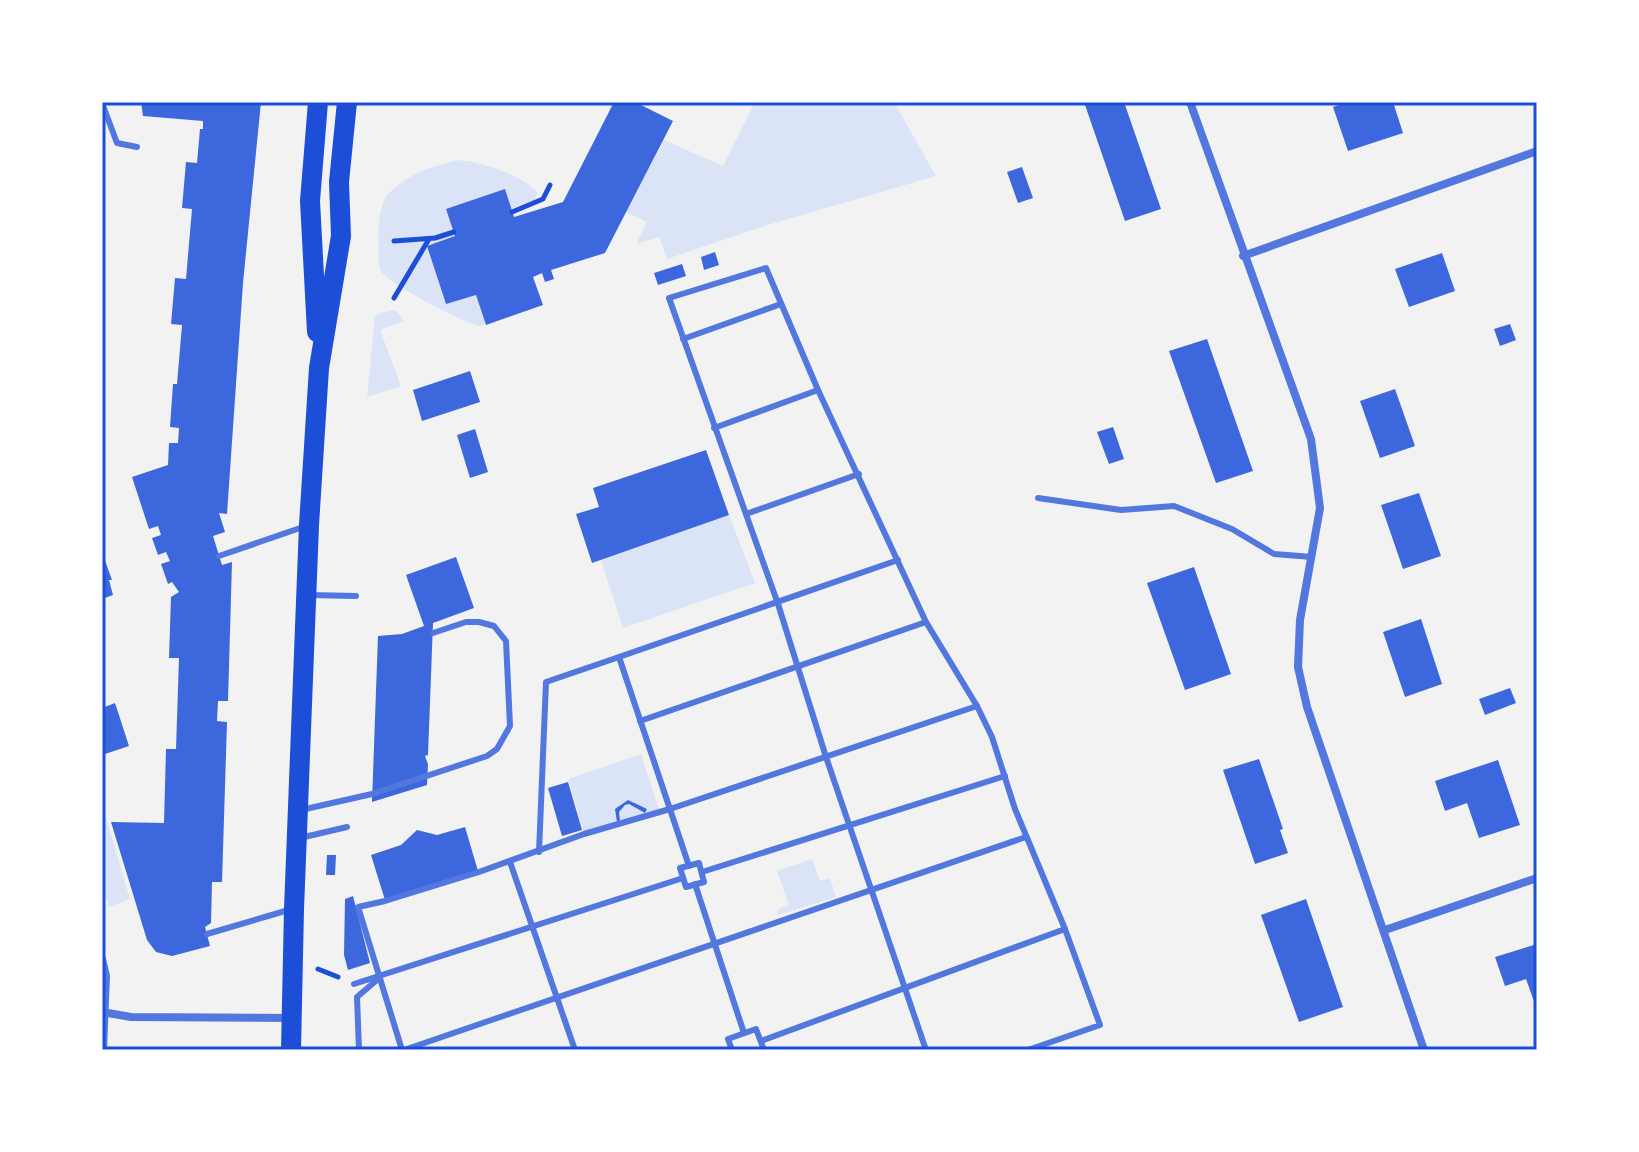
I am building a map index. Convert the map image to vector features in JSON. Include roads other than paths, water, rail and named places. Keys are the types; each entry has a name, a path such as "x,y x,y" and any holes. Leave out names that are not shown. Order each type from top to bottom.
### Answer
{"main road":[{"path":"318,102 310,201 319,368"},
{"path":"291,1050 309,525 319,368 341,236 339,182 347,102"}],"street":[{"path":"1190,102 1311,439 1320,508 1300,620 1298,667 1307,707 1424,1050"},
{"path":"1243,256 1537,151"},
{"path":"1385,930 1537,878"},
{"path":"102,959 106,976 103,1050"},
{"path":"103,1012 131,1017 291,1018"}],"lane":[{"path":"102,103 117,143 137,147"},
{"path":"926,1050 870,890 778,604 669,298 766,268 818,390 926,622 977,706 992,737 1026,837 1065,929 1100,1025 1028,1050"},
{"path":"683,339 781,304"},
{"path":"714,428 818,390"},
{"path":"746,514 859,474"},
{"path":"1038,498 1121,510 1174,506 1232,529 1274,554 1312,557"},
{"path":"219,556 309,525"},
{"path":"539,852 546,682 898,560"},
{"path":"305,595 356,596"},
{"path":"297,811 372,794 487,756 497,749 510,726 506,641 494,626 479,622 466,622 433,633"},
{"path":"640,721 926,622"},
{"path":"619,657 689,866"},
{"path":"977,706 670,809 584,834 510,862 358,907 403,1050 1026,837"},
{"path":"702,872 1005,776"},
{"path":"296,839 347,827"},
{"path":"510,862 575,1050"},
{"path":"699,863 702,872 704,882 686,887 680,868 699,863"},
{"path":"354,984 683,878"},
{"path":"695,884 744,1033"},
{"path":"207,934 294,909"},
{"path":"761,1041 1065,929"},
{"path":"359,1050 357,997 380,977"},
{"path":"732,1050 728,1039 756,1029 764,1050"}]}
